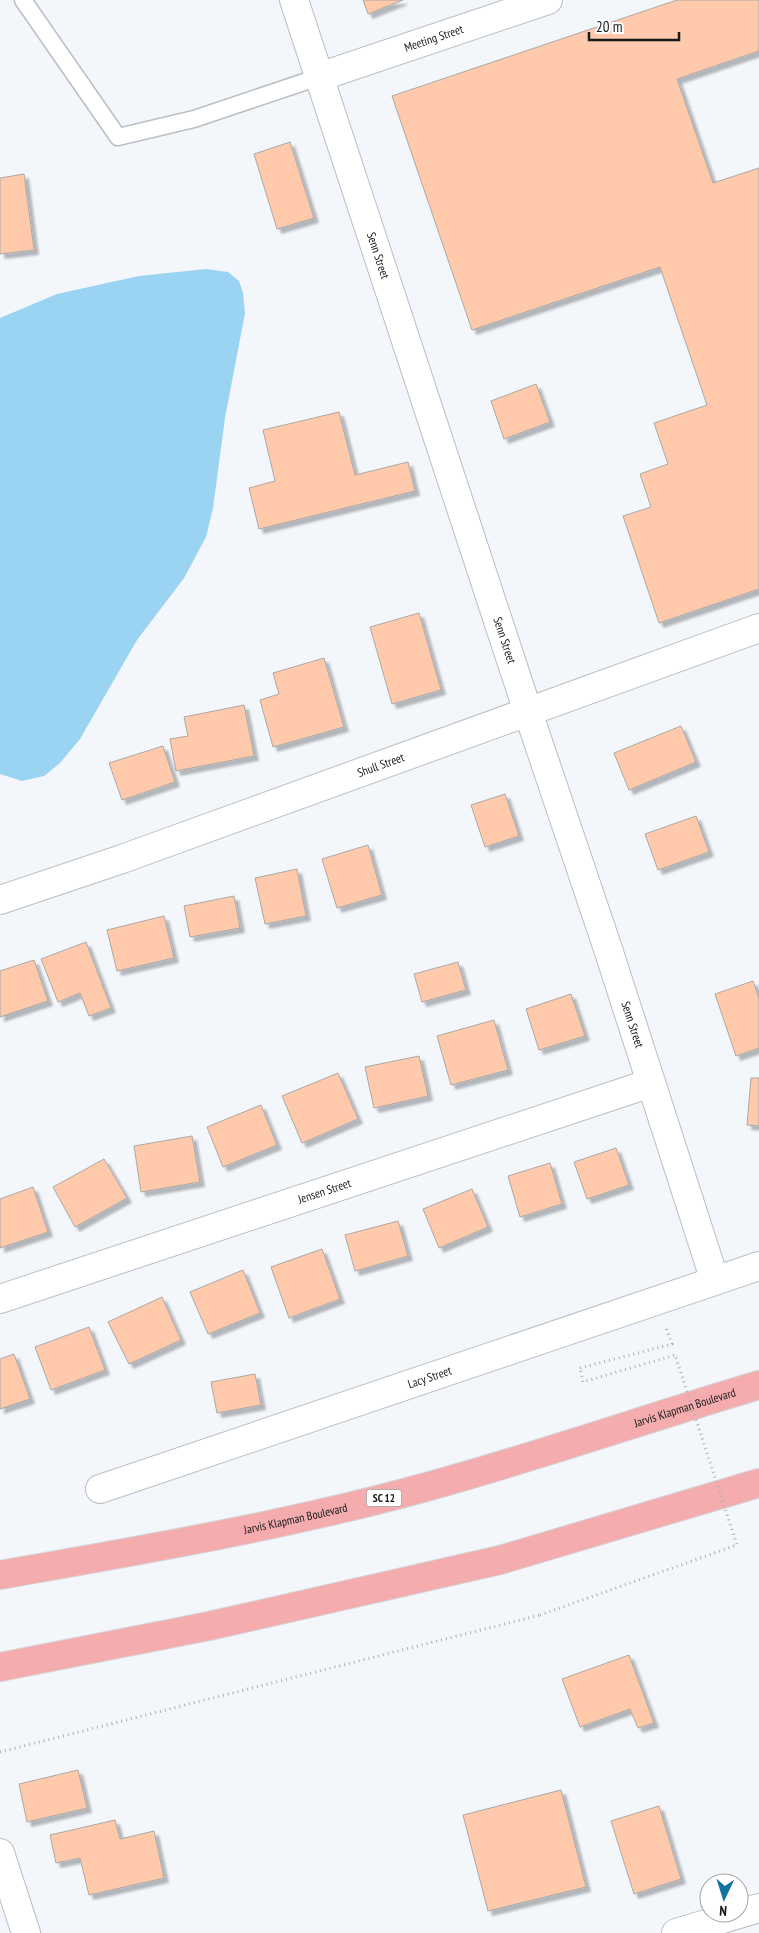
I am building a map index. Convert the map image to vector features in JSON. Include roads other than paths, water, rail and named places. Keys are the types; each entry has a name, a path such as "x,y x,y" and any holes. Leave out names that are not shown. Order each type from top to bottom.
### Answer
{"highway":[{"name":"Jarvis Klapman Boulevard","path":"0,1575 168,1545 348,1507 458,1479 759,1386"},
{"path":"0,1667 209,1626 500,1560 759,1483"}],"street":[{"name":"Senn Street","path":"294,0 528,712 608,949 715,1281"},
{"name":"Meeting Street","path":"318,77 548,0"},
{"name":"Shull Street","path":"0,900 122,859 759,628"},
{"name":"Jensen Street","path":"0,1299 651,1084"},
{"name":"Lacy Street","path":"100,1489 759,1266"},
{"path":"0,1853 5,1886 26,1933"},
{"path":"676,1933 759,1908"}],"lane":[{"path":"23,0 118,137 194,119 318,77"}],"water":[{"path":"206,269 228,272 239,281 243,293 245,313 225,418 213,508 206,537 184,578 137,640 80,739 60,763 44,776 22,781 0,774 0,318 57,294 139,276"}]}
